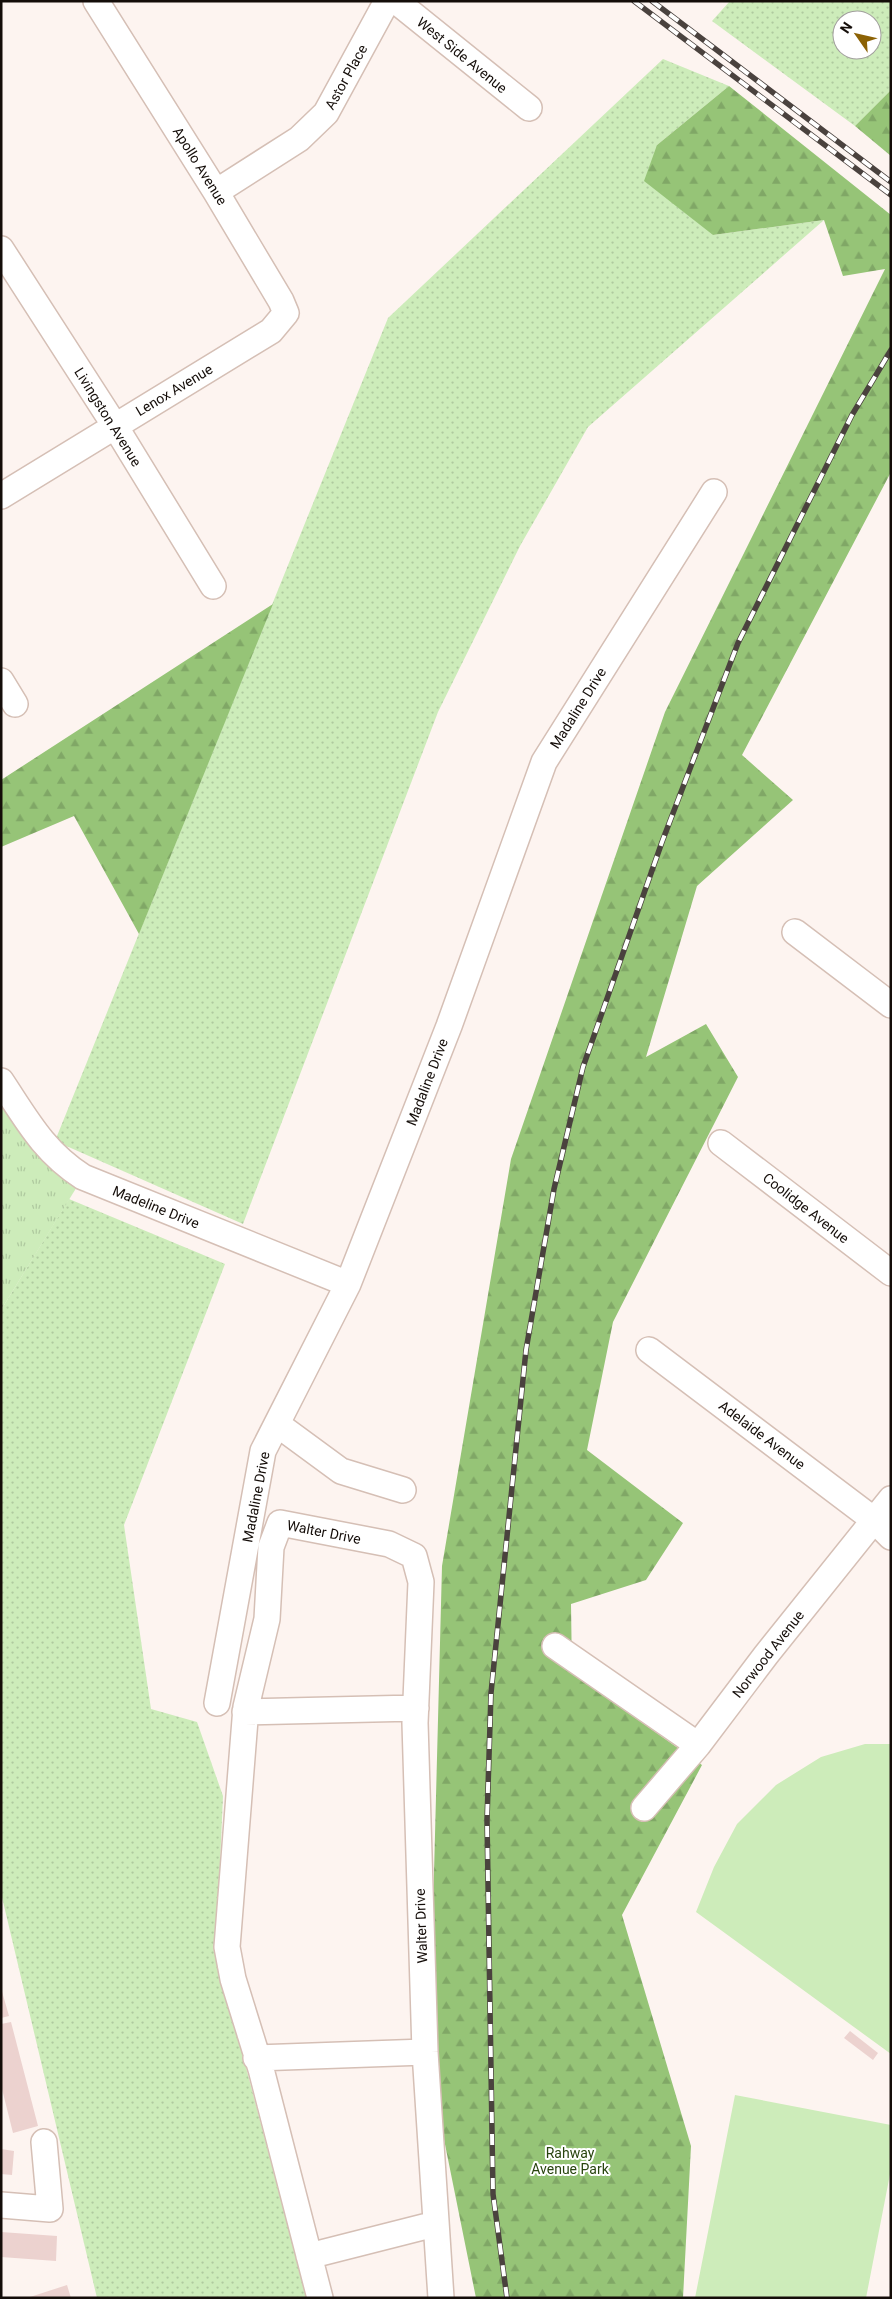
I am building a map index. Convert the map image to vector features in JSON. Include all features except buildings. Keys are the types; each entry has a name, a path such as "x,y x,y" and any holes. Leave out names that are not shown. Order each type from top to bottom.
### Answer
{"street":[{"name":"Apollo Avenue","path":"96,1 216,192 281,301 286,314 271,331"},
{"name":"Astor Place","path":"216,192 299,139 326,113 388,1"},
{"name":"West Side Avenue","path":"396,1 529,108"},
{"name":"Livingston Avenue","path":"1,249 115,426 213,586"},
{"name":"Lenox Avenue","path":"1,496 271,331"},
{"name":"Madaline Drive","path":"217,1703 263,1451 348,1284 449,1026 544,762 714,492"},
{"path":"1,682 14,704"},
{"path":"795,932 891,1005"},
{"name":"Madeline Drive","path":"1,1081 48,1150 59,1161 83,1178 348,1284"},
{"name":"Coolidge Avenue","path":"721,1143 891,1273"},
{"name":"Adelaide Avenue","path":"649,1350 882,1529"},
{"path":"277,1424 341,1471 403,1490"},
{"name":"Norwood Avenue","path":"644,1808 698,1745 766,1655 882,1529 891,1499"},
{"name":"Walter Drive","path":"320,2298 233,1979 227,1948 246,1712 267,1619 271,1546 280,1523 389,1544 414,1556 421,1582 416,1708 425,2052 441,2298"},
{"path":"555,1646 698,1745"},
{"path":"246,1712 416,1708"},
{"path":"256,2058 425,2052"},
{"path":"1,2205 50,2209 44,2142"},
{"path":"309,2256 435,2224"}],"green space":[{"path":"730,1 891,1 891,90 855,126 712,21"},
{"path":"663,59 729,86 657,145 713,235 824,220 588,427 520,546 438,712 243,1224 55,1141 388,318"},
{"name":"Rahway Avenue Park","path":"729,86 891,215 891,472 742,755 793,800 697,886 646,1057 706,1024 738,1077 613,1322 587,1450 683,1523 646,1580 571,1604 572,1673 702,1765 622,1915 691,2146 683,2298 476,2298 429,2065 442,1566 511,1159 665,712 885,269 843,276 824,220 713,235 644,181 657,145"},
{"path":"891,90 891,156 855,126"},
{"path":"273,604 139,934 74,816 1,847 1,780"},
{"path":"1,1081 83,1177 1,1310"},
{"path":"69,1199 225,1264 124,1525 151,1709 197,1722 223,1796 216,1954 307,2298 97,2298 1,1893 1,1310"},
{"path":"865,1744 891,1744 891,2054 696,1912 714,1867 737,1824 776,1785 821,1757"},
{"path":"735,2095 891,2125 891,2169 866,2298 695,2298"}],"railway":[{"path":"634,1 891,195"},
{"path":"652,1 891,182"},
{"path":"507,2298 493,2194 487,1820 491,1693 526,1350 554,1189 583,1067 662,842 738,643 852,415 891,350"}]}
